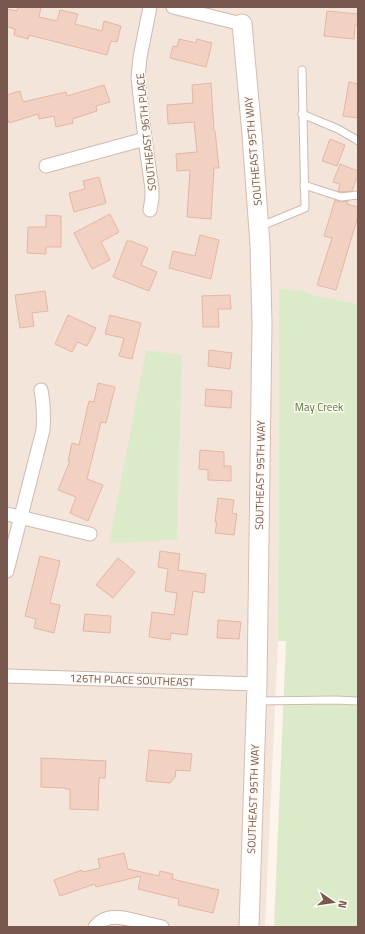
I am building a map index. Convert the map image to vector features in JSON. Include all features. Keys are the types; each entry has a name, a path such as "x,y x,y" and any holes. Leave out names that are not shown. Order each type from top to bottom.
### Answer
{"street":[{"name":"SOUTHEAST 96TH PLACE","path":"150,7 140,57 138,78 152,190 150,210"},
{"path":"173,7 242,24"},
{"name":"SOUTHEAST 95TH WAY","path":"242,24 259,227 262,323 257,692 249,927"},
{"path":"46,166 145,139"},
{"path":"7,571 42,430 44,403 41,390"},
{"path":"7,514 90,534"},
{"name":"126TH PLACE SOUTHEAST","path":"7,676 257,692"},
{"path":"96,926 103,919 120,917 162,927"}],"lane":[{"path":"259,227 304,208 302,70"},
{"path":"302,114 338,129 358,141"},
{"path":"304,185 341,197 358,195"},
{"path":"257,692 336,700 358,700"}],"shaded area":[{"path":"7,7 358,7 358,304 279,289 278,641 265,927 7,927"}],"green space":[{"name":"May Creek","path":"279,288 300,292 300,289 312,295 358,304 358,927 274,927 286,641 278,641"},
{"path":"146,350 182,355 177,540 109,543"}],"building":[{"path":"18,7 41,7 39,17 57,21 60,10 78,14 75,24 102,31 104,21 121,26 117,42 111,41 107,55 29,35 28,39 14,35 15,29 7,27 7,9 17,11"},
{"path":"327,11 358,14 358,25 355,25 354,39 324,36"},
{"path":"179,39 196,43 197,39 212,43 206,67 170,58 173,46 177,47"},
{"path":"349,82 358,84 358,118 343,116"},
{"path":"211,83 214,131 219,168 214,168 211,219 187,217 190,170 177,171 176,154 197,152 194,122 168,124 167,105 193,103 192,85"},
{"path":"104,85 110,102 96,106 97,111 72,119 73,123 56,127 54,116 39,119 38,114 9,123 7,116 7,95 20,91 23,102 66,92 67,96"},
{"path":"330,139 345,145 337,166 322,161"},
{"path":"340,164 358,171 352,191 338,191 340,184 333,182"},
{"path":"99,177 106,203 74,212 69,193 85,189 83,181"},
{"path":"335,200 341,202 348,201 347,204 358,207 358,216 336,290 317,285 332,238 324,236"},
{"path":"110,214 119,232 101,242 110,260 92,269 74,233"},
{"path":"46,215 61,216 61,247 46,247 46,254 27,253 28,227 46,227"},
{"path":"200,235 219,240 211,279 169,268 173,251 195,256"},
{"path":"127,241 131,241 148,248 141,265 157,272 149,291 113,277"},
{"path":"45,291 48,311 32,313 34,326 20,328 15,295"},
{"path":"230,295 231,309 218,309 219,327 203,327 202,296"},
{"path":"68,315 96,328 87,346 77,342 72,352 55,344"},
{"path":"110,315 141,323 132,359 119,356 124,338 105,334"},
{"path":"209,350 232,353 230,369 208,366"},
{"path":"98,383 115,387 106,423 101,422 87,479 103,485 88,521 70,513 76,497 58,490 70,461 68,461 72,443 79,445 89,401 94,402"},
{"path":"206,389 232,391 231,408 205,406"},
{"path":"200,450 224,452 224,466 231,466 231,481 208,480 208,470 199,469"},
{"path":"218,498 234,500 232,513 237,514 234,535 215,533"},
{"path":"160,551 180,554 178,570 206,574 204,593 193,591 187,635 171,633 170,640 149,637 152,612 174,615 177,593 165,591 168,569 158,567"},
{"path":"40,556 60,561 50,603 60,605 54,633 34,628 36,619 25,616"},
{"path":"118,558 135,572 113,598 96,585"},
{"path":"85,614 111,616 110,633 83,631"},
{"path":"218,620 241,622 239,639 217,638"},
{"path":"149,750 192,754 190,771 176,770 175,777 170,783 146,781"},
{"path":"41,758 106,761 105,778 99,778 98,810 70,809 70,789 41,787"},
{"path":"124,853 128,869 159,876 160,871 173,874 172,879 219,890 213,913 178,905 179,899 138,889 141,876 96,887 95,884 60,896 54,880 82,870 83,872 100,868 98,859"}]}
